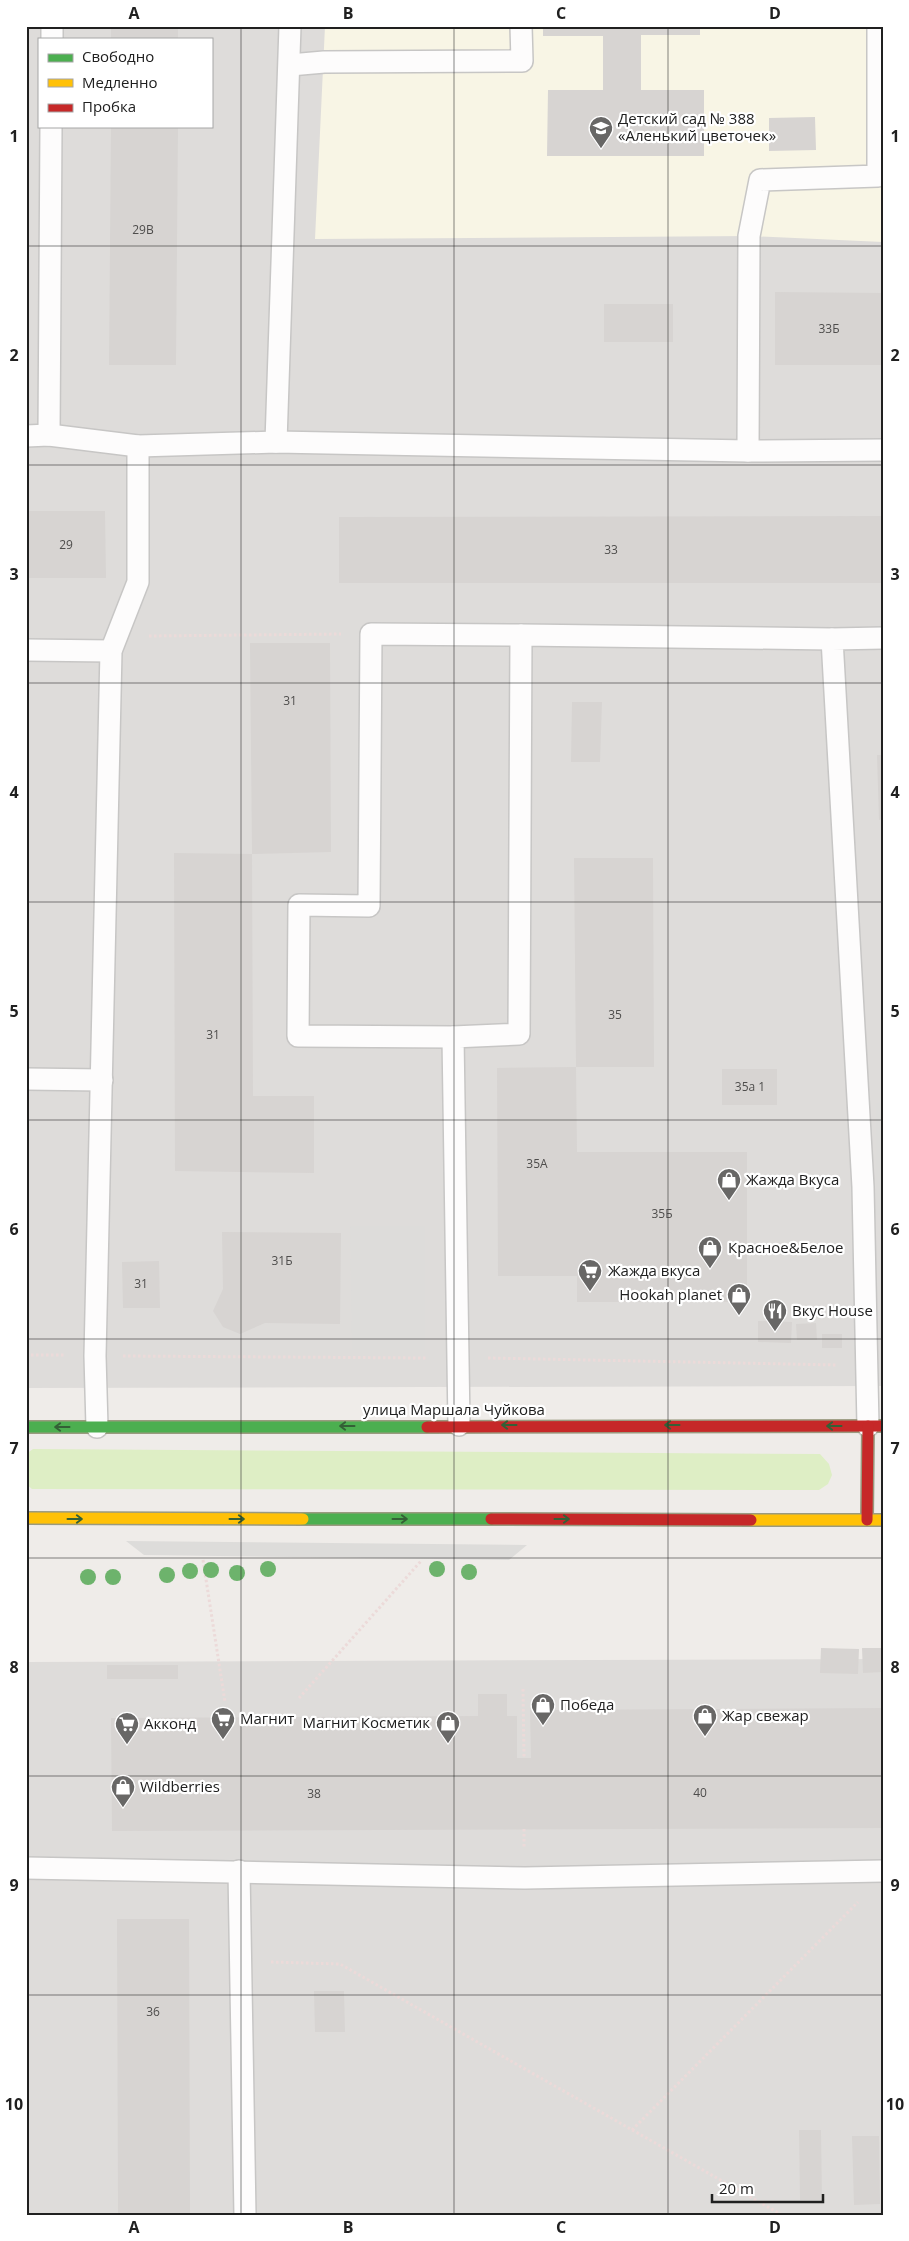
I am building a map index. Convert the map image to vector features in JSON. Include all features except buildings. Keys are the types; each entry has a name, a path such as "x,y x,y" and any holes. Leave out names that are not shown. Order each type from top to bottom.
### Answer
{"main road":[{"name":"улица Маршала Чуйкова","path":"26,1427 875,1426"},
{"path":"867,1520 875,1426"},
{"path":"26,1518 883,1520"}],"lane":[{"path":"276,442 290,26"},
{"path":"290,65 324,62 522,61 521,26"},
{"path":"748,451 749,236 760,180 878,176 878,26"},
{"path":"48,436 51,128"},
{"path":"26,436 48,436 138,446 276,442 748,451 883,450"},
{"path":"98,1427 95,1356 114,644 138,582 138,446"},
{"path":"521,635 519,1034 453,1037 298,1036 299,905 369,906 371,634 521,635 832,639 883,638"},
{"path":"832,639 873,1186 875,1426"},
{"path":"26,650 114,644"},
{"path":"453,1037 459,1425"},
{"path":"26,1079 102,1080"},
{"path":"26,1868 524,1878 883,1871"},
{"path":"239,1871 246,2215"}],"path":[{"path":"114,644 371,634"},
{"path":"203,1560 225,1702"},
{"path":"299,1698 421,1560"},
{"path":"524,1689 524,1758"},
{"path":"632,2130 862,1898"},
{"path":"241,1961 340,1964 782,2215"}],"shaded area":[{"path":"26,26 883,26 883,1386 26,1388"},
{"name":"Детский сад № 388 «Аленький цветочек»","path":"325,26 883,26 883,242 749,236 315,239"},
{"path":"876,1103 883,1103 883,1215 876,1215"},
{"path":"350,1226 425,1226 425,1350 352,1350"},
{"path":"126,1541 527,1545 509,1560 144,1555"},
{"path":"883,1659 883,2215 26,2215 26,1662"}],"green space":[{"path":"33,1449 820,1454 829,1464 832,1475 828,1484 819,1490 32,1489 26,1484 26,1454"}],"traffic: fast":[{"path":"26,1427 427,1427"},
{"path":"303,1519 491,1519"}],"traffic: slow":[{"path":"26,1518 303,1519"},
{"path":"751,1520 883,1520"}],"traffic: jam":[{"path":"867,1520 868,1426"},
{"path":"427,1427 883,1426"},
{"path":"491,1519 751,1520"}],"place":[{"name":"Детский сад № 388 «Аленький цветочек»","path":"601,149"},
{"name":"Жажда Вкуса","path":"729,1201"},
{"name":"Красное&Белое","path":"710,1269"},
{"name":"Жажда вкуса","path":"590,1292"},
{"name":"Hookah planet","path":"739,1316"},
{"name":"Вкус House","path":"775,1332"},
{"name":"Победа","path":"543,1726"},
{"name":"Жар свежар","path":"705,1737"},
{"name":"Магнит","path":"223,1740"},
{"name":"Магнит Косметик","path":"448,1744"},
{"name":"Акконд","path":"127,1745"},
{"name":"Wildberries","path":"123,1808"}]}
